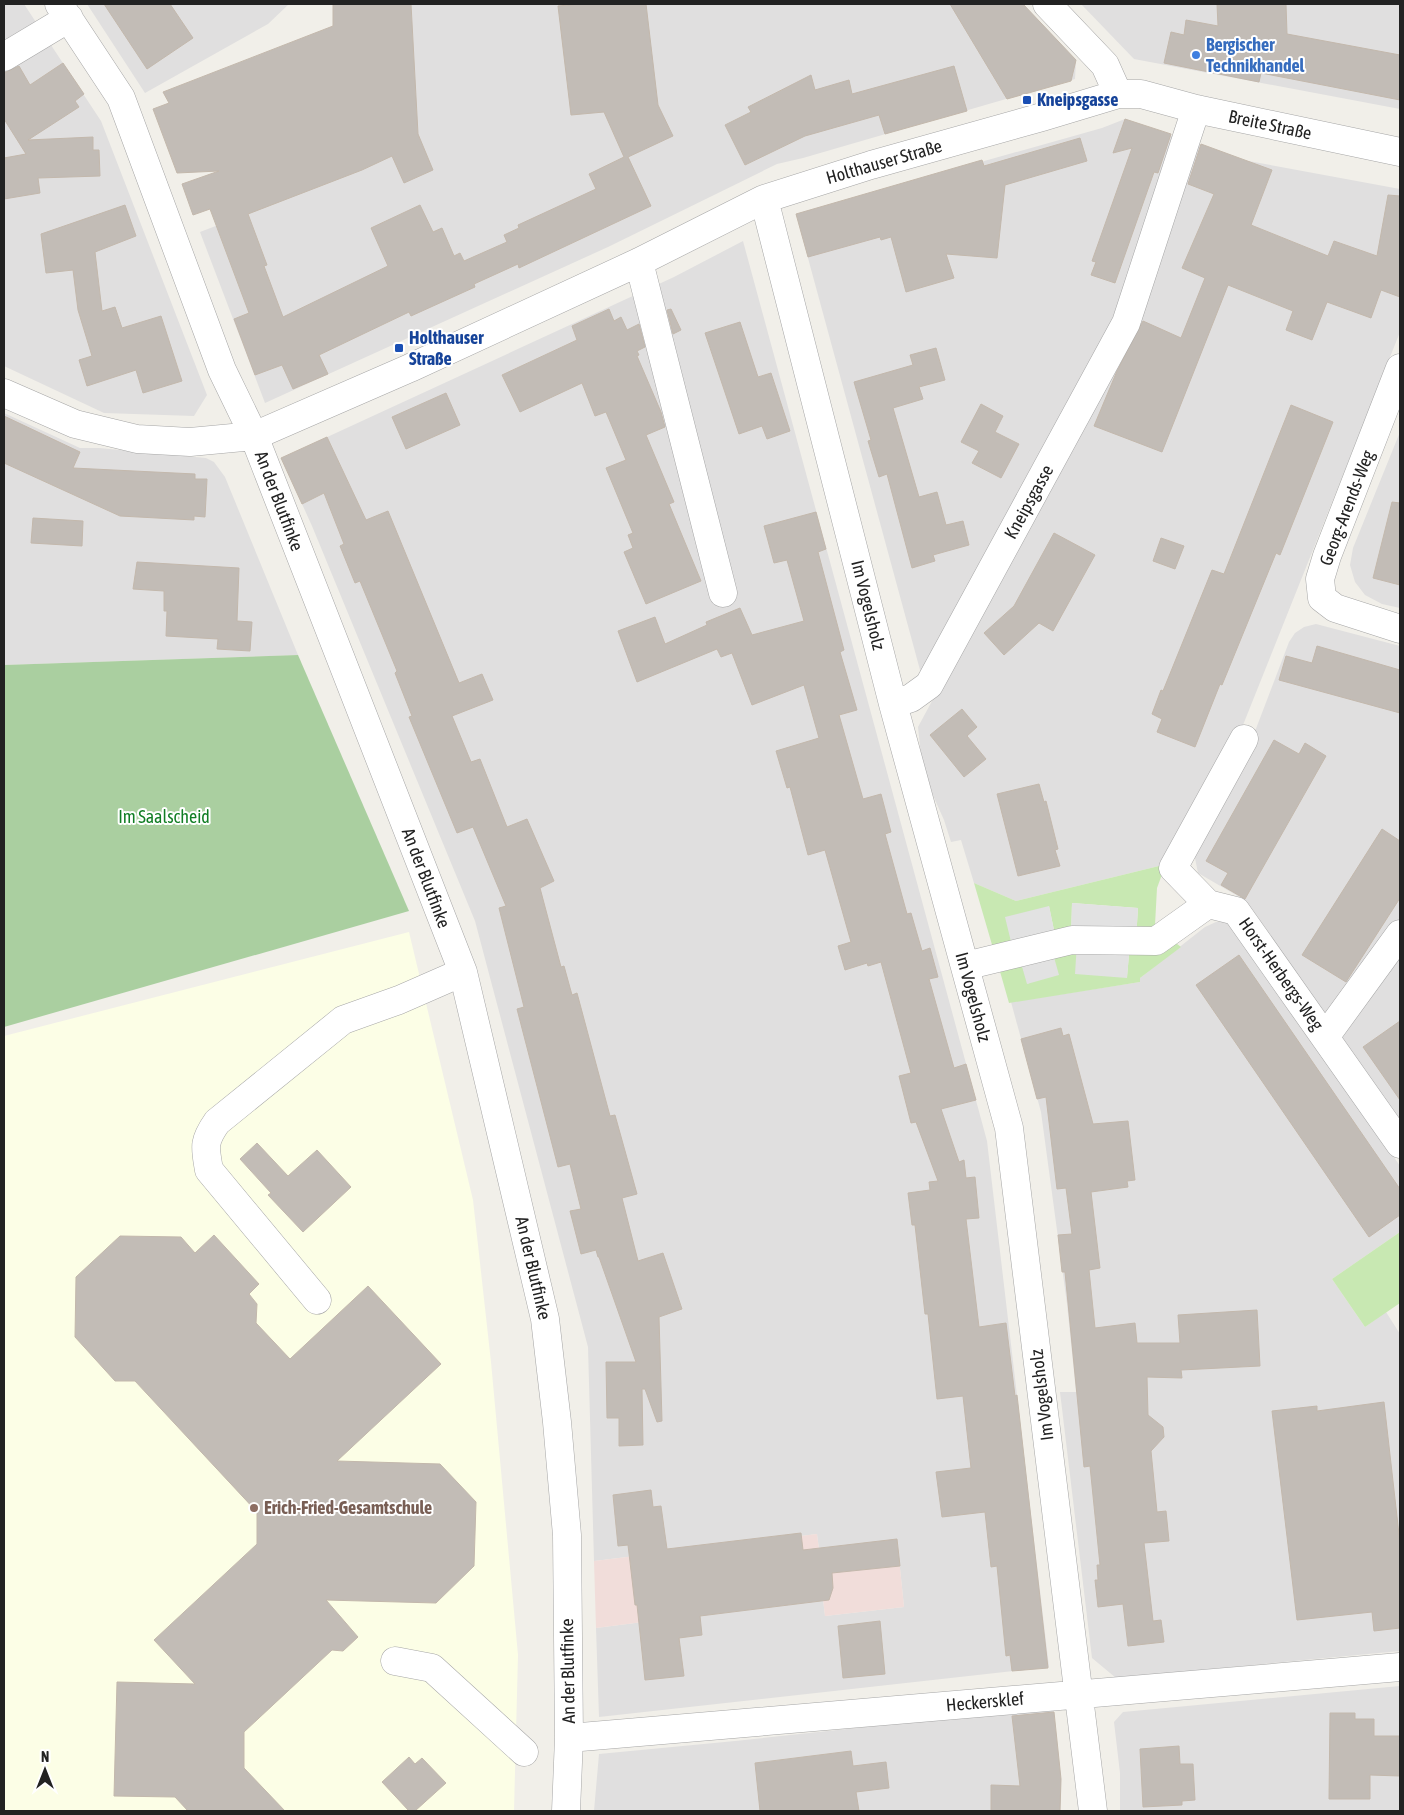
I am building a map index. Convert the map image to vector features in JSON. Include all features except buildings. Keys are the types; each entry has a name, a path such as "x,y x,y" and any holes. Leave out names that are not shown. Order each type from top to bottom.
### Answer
{"street":[{"path":"1047,4 1130,94"},
{"path":"4,57 64,11"},
{"name":"An der Blutfinke","path":"64,11 121,98 222,370 254,436 463,972 545,1318 567,1535 569,1738 566,1811"},
{"name":"Breite Straße","path":"1130,94 1400,152"},
{"name":"Holthauser Straße","path":"4,394 75,424 137,439 190,442 254,436 410,368 639,262 764,199 871,165 1130,94"},
{"name":"Kneipsgasse","path":"893,704 911,698 930,685 1126,323 1196,109"},
{"name":"Im Vogelsholz","path":"764,199 893,704 1009,1128 1093,1811"},
{"path":"639,262 723,593"},
{"name":"Georg-Arends-Weg","path":"1400,368 1320,579 1322,598 1335,608 1400,629"},
{"path":"965,966 1072,940 1156,941 1208,904 1173,868 1244,739"},
{"name":"Horst-Herbergs-Weg","path":"1208,904 1236,911 1400,1144"},
{"name":"Horst-Herbergs-Weg","path":"1325,1037 1400,934"},
{"path":"317,1300 209,1170 206,1154 208,1136 217,1122 343,1020 399,1000 463,972"},
{"path":"395,1661 432,1668 524,1752"},
{"name":"Heckersklef","path":"569,1738 1400,1666"}],"shaded area":[{"path":"4,4 24,4 101,121 207,395 194,416 104,413 4,366"},
{"path":"87,4 289,4 268,24 145,93"},
{"path":"411,4 1022,4 1076,61 1075,79 777,164 608,247 265,403 200,232 325,184 302,125 418,143"},
{"path":"1081,4 1400,4 1400,109 1134,59"},
{"path":"1125,119 1181,139 1121,318 923,681 796,214 1102,128"},
{"path":"1192,142 1243,160 1400,189 1400,332 1239,735 1195,801 1159,866 1016,901 974,883 961,840 951,842 944,820 927,782 922,766 918,727 1113,365"},
{"path":"743,241 987,1141 1049,1667 599,1717 596,1628 823,1599 825,1616 904,1607 897,1540 819,1549 817,1534 594,1561 588,1347 475,921 312,526 283,462 286,456 674,277"},
{"path":"4,413 80,448 99,448 206,458 214,462 225,477 298,655 4,665"},
{"path":"1400,432 1400,608 1382,604 1365,595 1355,582 1350,565 1353,548"},
{"path":"1316,624 1400,646 1400,1124 1253,910 1241,898 1198,873 1191,838 1249,747 1289,642 1295,633 1304,627"},
{"path":"1072,903 1138,908 1136,939 1130,943 1127,978 1075,974 1077,943 1050,943 1059,975 1027,984 1019,956 1013,950 1005,917 1049,906 1056,940 1071,937"},
{"path":"1216,922 1226,922 1234,926 1241,935 1400,1166 1400,1232 1332,1279 1365,1327 1386,1312 1400,1334 1400,1651 1116,1678 1092,1658 1060,1392 1076,1392 1067,1304 1041,1112 1011,1002 1140,982 1140,978 1205,927"},
{"name":"Erich-Fried-Gesamtschule","path":"409,932 473,1200 491,1362 518,1655 514,1811 4,1811 4,1036"},
{"path":"817,1534 819,1549 897,1539 904,1607 825,1616 823,1599 596,1628 594,1561"},
{"path":"1400,1686 1400,1811 1120,1811 1120,1773 1114,1722 1123,1712"},
{"path":"1053,1707 1061,1779 1060,1811 594,1811 599,1754"}],"green space":[{"name":"Im Saalscheid","path":"298,655 409,911 4,1027 4,665"},
{"path":"1164,856 1164,869 1157,888 1155,925 1136,939 1138,908 1072,903 1071,937 1056,940 1049,906 1014,950 995,955 974,883 1016,901 1159,866"},
{"path":"1167,936 1181,947 1140,978 1140,982 1009,1003 997,961 1019,955 1028,984 1050,943 1077,942 1127,977 1130,943"},
{"path":"1400,1232 1400,1303 1365,1327 1332,1279"}],"place":[{"name":"Bergischer Technikhandel","path":"1196,55"},
{"name":"Kneipsgasse","path":"1027,100"},
{"name":"Holthauser Straße","path":"399,348"},
{"name":"Erich-Fried-Gesamtschule","path":"254,1508"}]}
